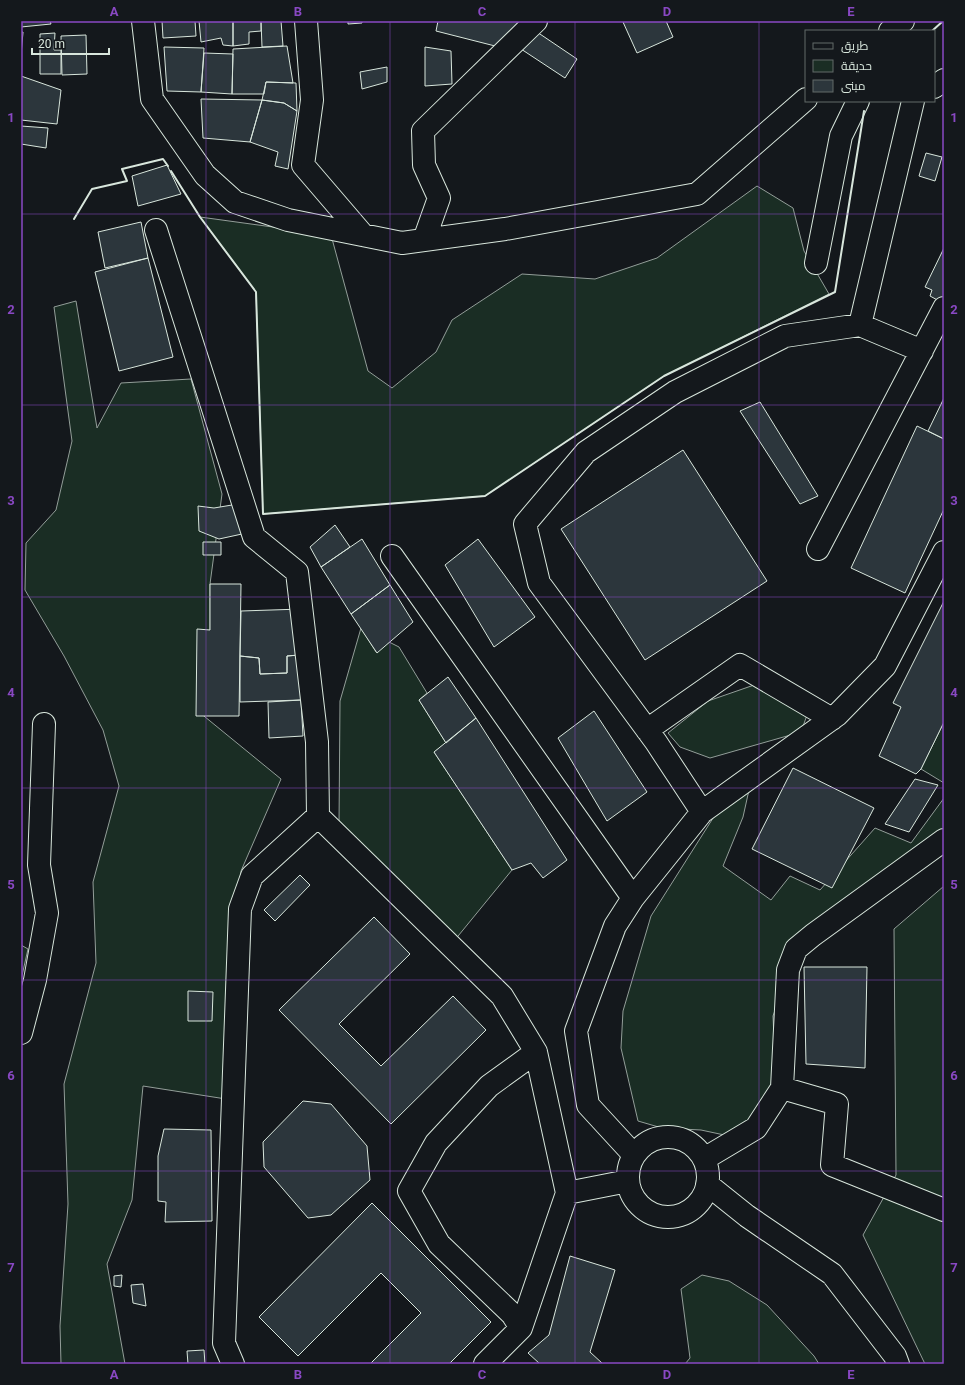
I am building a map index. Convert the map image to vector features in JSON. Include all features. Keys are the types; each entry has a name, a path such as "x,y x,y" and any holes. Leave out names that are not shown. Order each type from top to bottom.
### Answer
{"street":[{"path":"143,21 152,99 205,175 235,202 288,220 402,243 504,229 697,194 805,100"},
{"path":"306,21 312,100 303,165 363,235"},
{"path":"424,240 439,198 424,165 423,131 536,21"},
{"path":"891,30 903,21"},
{"path":"901,30 908,21"},
{"path":"935,86 944,80"},
{"path":"816,263 841,136 858,102"},
{"path":"860,325 913,102"},
{"path":"156,230 254,537 297,572 317,742 318,816 502,996 536,1052 567,1192 522,1328 486,1364"},
{"path":"818,549 944,308"},
{"path":"702,812 647,730 539,583 525,524 586,452 675,392 785,336 860,325 922,351"},
{"path":"634,1155 588,1105 576,1031 615,926 633,898 702,812 838,715 885,666 944,552"},
{"path":"392,556 633,898"},
{"path":"647,730 740,665 832,719"},
{"path":"21,1033 35,980 47,913 39,865 44,724"},
{"path":"233,1364 224,1343 240,909 252,876 318,816"},
{"path":"704,1159 756,1128 782,1088 788,970 796,949 944,840"},
{"path":"522,1328 512,1314 440,1244 410,1191 436,1143 489,1086 536,1052"},
{"path":"782,1088 837,1104 832,1165 944,1210"},
{"path":"670,1137 688,1142 704,1159 707,1171 707,1184 703,1196 695,1206 685,1213 672,1216 660,1216 648,1212 638,1204 632,1194 628,1181 629,1168 634,1155 642,1146 652,1140 670,1137"},
{"path":"567,1192 628,1181"},
{"path":"707,1184 747,1216 832,1274 895,1356 898,1364"}],"green space":[{"path":"757,186 793,208 804,251 829,294 664,376 485,496 263,514 256,292 200,217 331,235 368,371 392,388 436,352 452,320 522,274 595,279 657,258"},
{"path":"76,301 97,428 121,383 191,379 222,494 210,584 210,630 199,712 281,779 241,871 226,1099 143,1086 132,1200 107,1264 125,1364 61,1364 60,1326 68,1204 64,1084 96,963 93,882 119,786 103,730 64,656 25,590 26,543 56,510 72,441 54,307"},
{"path":"361,628 376,652 389,642 399,647 427,693 419,700 446,743 434,752 512,870 454,941 339,826 340,701"},
{"path":"757,684 807,715 801,732 710,758 680,747 668,733 708,701"},
{"path":"944,722 944,783 921,769"},
{"path":"749,790 743,817 723,866 771,900 790,876 820,890 875,828 911,843 944,798 944,828 802,936 773,1016 776,1083 747,1128 729,1136 701,1130 662,1128 638,1121 621,1048 623,1011 651,916 727,796"},
{"path":"944,886 944,1364 925,1364 863,1235 896,1175 894,929"},
{"path":"21,945 28,949 21,980"},
{"path":"702,1275 729,1281 767,1305 814,1356 819,1364 685,1364 690,1358 681,1289"}],"building":[{"path":"21,21 50,21 51,24 21,27"},
{"path":"162,21 195,21 196,36 163,38"},
{"path":"199,21 233,21 233,46 223,45 221,38 201,42"},
{"path":"233,21 261,21 261,31 249,32 249,44 233,46"},
{"path":"261,21 281,21 283,46 262,47"},
{"path":"348,21 362,21 362,23 348,24"},
{"path":"438,21 524,21 499,47 436,31"},
{"path":"666,21 673,37 637,53 623,22"},
{"path":"534,30 577,59 565,78 521,49"},
{"path":"21,32 23,32 21,55"},
{"path":"55,33 54,50 61,50 61,74 40,74 40,34"},
{"path":"86,35 87,74 62,75 61,36"},
{"path":"287,46 293,83 266,82 264,94 232,94 233,49"},
{"path":"164,47 204,48 201,92 167,91"},
{"path":"425,47 451,51 452,84 425,86"},
{"path":"204,53 233,54 232,94 201,92"},
{"path":"387,67 387,82 362,89 360,72"},
{"path":"21,76 61,90 57,124 21,120"},
{"path":"266,82 296,83 297,111 284,103 262,100"},
{"path":"201,99 262,100 250,142 203,138"},
{"path":"262,100 284,103 297,111 288,169 275,166 278,152 250,142"},
{"path":"21,126 48,128 46,148 21,144"},
{"path":"926,153 942,157 935,181 919,176"},
{"path":"167,165 181,194 138,206 132,176"},
{"path":"141,222 148,258 105,268 98,232"},
{"path":"944,248 944,296 941,302 930,296 932,290 925,287"},
{"path":"148,258 173,357 119,371 95,272"},
{"path":"944,398 944,439 928,431"},
{"path":"760,402 818,496 800,504 740,411"},
{"path":"917,426 944,439 944,509 905,593 851,568"},
{"path":"683,450 767,581 645,660 561,529"},
{"path":"238,504 242,534 219,539 199,531 198,506 214,508"},
{"path":"335,525 350,547 321,567 310,547"},
{"path":"362,539 390,585 351,614 321,567"},
{"path":"478,539 535,617 494,647 445,565"},
{"path":"203,542 221,542 221,555 203,555"},
{"path":"210,584 241,584 239,716 196,716 197,629 210,630"},
{"path":"390,585 413,622 377,653 351,614"},
{"path":"944,601 944,722 921,769 916,774 879,756 901,707 893,703"},
{"path":"302,609 299,655 287,656 287,673 260,674 259,658 240,656 241,611"},
{"path":"299,655 301,700 240,702 240,656 259,658 260,674 287,673 287,656"},
{"path":"448,677 476,718 446,743 419,700"},
{"path":"301,700 303,736 269,738 268,702"},
{"path":"594,711 647,792 607,821 558,738"},
{"path":"476,718 567,860 543,878 531,863 512,870 434,752"},
{"path":"793,768 874,808 832,888 752,849"},
{"path":"915,779 938,785 909,832 885,824"},
{"path":"300,875 310,885 275,921 264,910"},
{"path":"374,917 410,954 339,1024 381,1066 453,996 486,1030 391,1124 279,1010"},
{"path":"804,967 867,967 865,1068 806,1064"},
{"path":"188,991 213,992 212,1021 188,1021"},
{"path":"303,1101 331,1104 367,1146 370,1180 331,1215 308,1218 264,1167 263,1142"},
{"path":"164,1129 211,1130 212,1221 165,1222 166,1202 158,1201 158,1156"},
{"path":"372,1203 491,1322 449,1364 370,1364 421,1313 381,1273 298,1356 259,1317"},
{"path":"570,1256 615,1270 590,1352 603,1364 540,1364 528,1353 549,1335"},
{"path":"122,1275 121,1287 114,1286 114,1276"},
{"path":"143,1284 146,1306 133,1303 131,1285"},
{"path":"204,1350 205,1364 188,1364 187,1351"}],"wall":[{"path":"933,30 943,21"},
{"path":"171,171 200,217 256,292 263,514 485,496 664,376 835,292 864,111"},
{"path":"74,219 92,189 127,181 122,169 163,159 168,166"}]}
